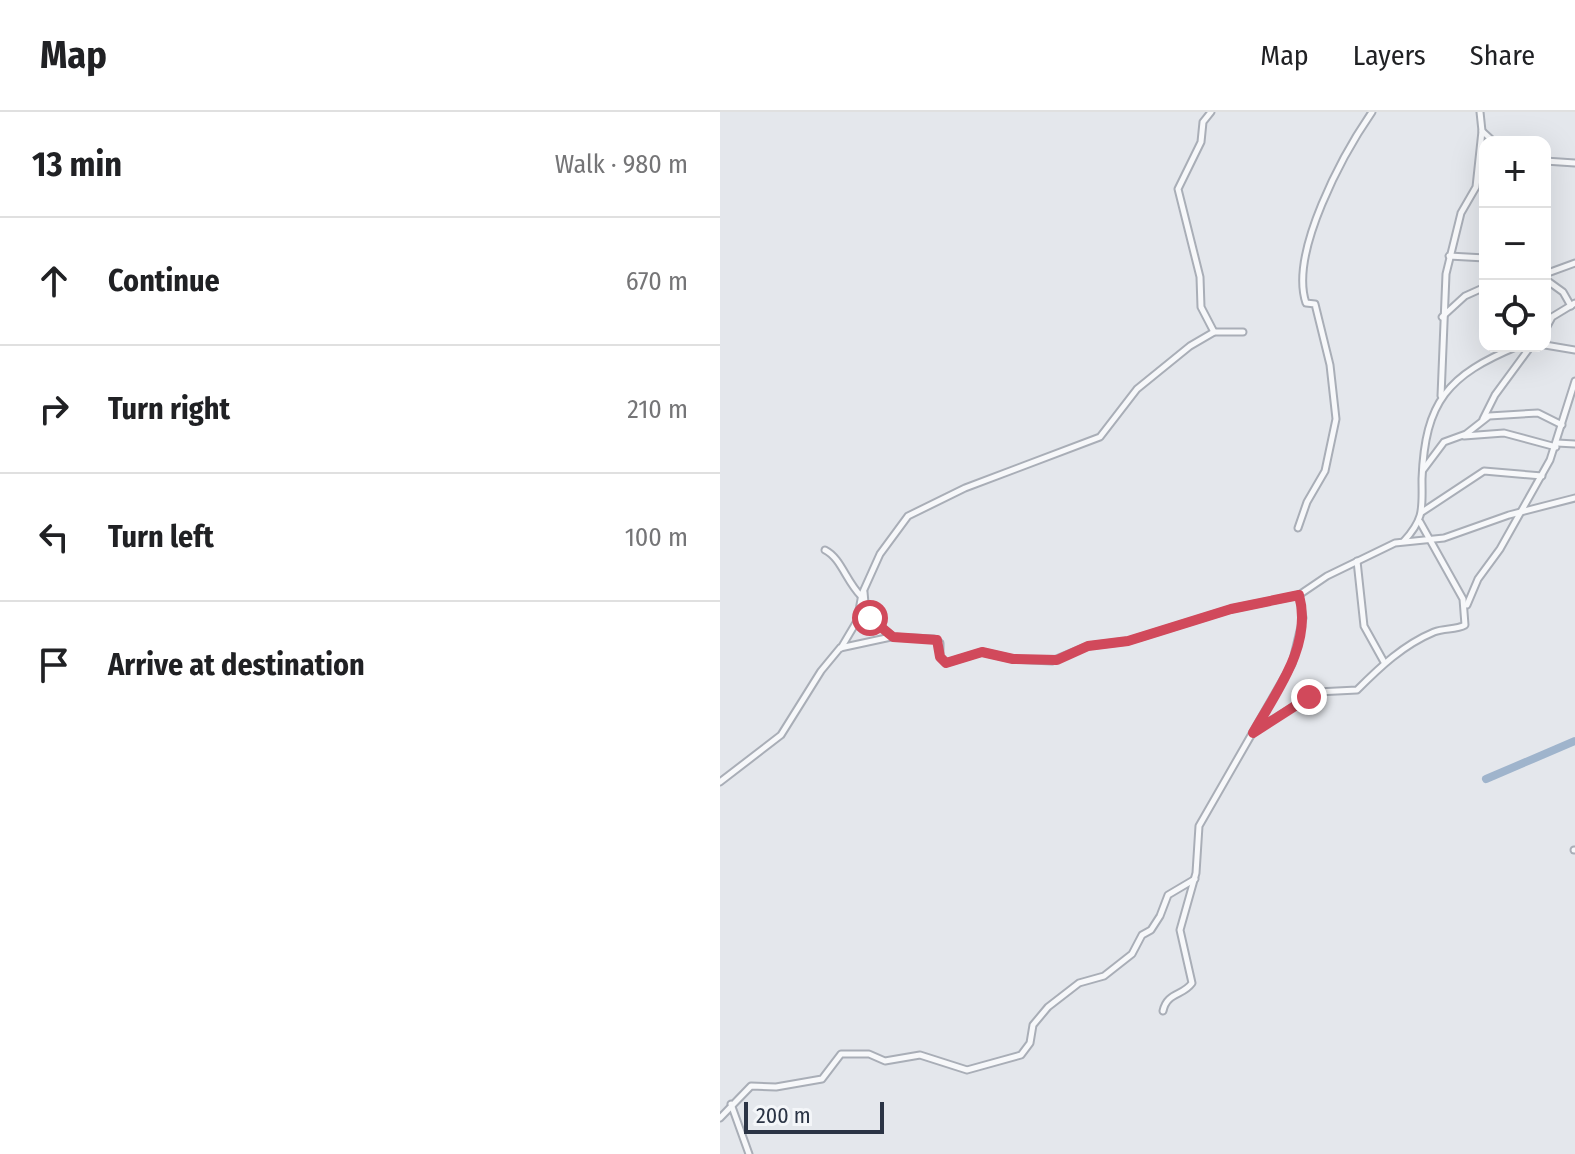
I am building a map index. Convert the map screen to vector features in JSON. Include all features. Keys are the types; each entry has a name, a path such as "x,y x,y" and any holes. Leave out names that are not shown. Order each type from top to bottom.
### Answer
{"street":[{"path":"1211,112 1203,122 1201,142 1178,189 1200,277 1201,307 1214,332"},
{"path":"1298,528 1307,502 1325,471 1336,419 1328,354 1315,304 1306,303 1303,293 1304,260 1315,222 1339,167 1372,112"},
{"path":"1441,396 1442,318 1449,256 1458,236 1461,213 1476,187 1482,131 1480,112"},
{"path":"1482,131 1487,136"},
{"path":"1551,161 1572,162 1575,172"},
{"path":"1449,256 1479,259"},
{"path":"1551,274 1574,262"},
{"path":"1549,280 1573,305 1551,319"},
{"path":"1442,318 1465,296 1479,290"},
{"path":"720,782 781,735 857,621 863,594 887,542 908,516 965,488 1099,438 1140,386 1214,332 1243,332"},
{"path":"1551,346 1575,350"},
{"path":"1493,356 1495,352"},
{"path":"1403,541 1420,522 1430,422 1441,396 1467,370 1503,352"},
{"path":"1483,420 1495,395 1527,352"},
{"path":"1253,733 1315,693 1357,690 1384,662 1435,632 1464,626 1466,607 1478,579 1500,549 1542,476 1556,445 1575,381"},
{"path":"1423,471 1444,442 1463,435 1497,414 1530,412 1562,425"},
{"path":"1463,435 1504,433 1556,445 1575,444"},
{"path":"1422,512 1484,471 1542,476"},
{"path":"840,648 893,637 937,640 940,657 946,663 982,652 1013,659 1052,661 1088,646 1128,641 1231,609 1299,595 1357,561 1403,541 1431,540 1575,498"},
{"path":"1420,522 1466,607"},
{"path":"825,550 837,557 843,576 867,598 866,614 893,637"},
{"path":"1357,561 1364,626 1384,662"},
{"path":"1163,1011 1171,996 1187,990 1192,983 1180,930 1195,879 1199,826 1292,664 1303,618 1299,595"},
{"path":"720,1118 751,1086 776,1087 822,1079 841,1054 869,1054 892,1061 920,1055 967,1070 1021,1055 1030,1043 1033,1025 1048,1007 1079,983 1104,976 1132,954 1142,935 1151,930 1160,916 1168,895 1195,879"},
{"path":"731,1104 749,1154"}],"waterway":[{"path":"1486,779 1575,741"}],"route":[{"path":"870,618 893,637 937,640 941,646 940,657 946,663 982,652 994,652 1013,659 1052,661 1088,646 1128,641 1231,609 1299,595 1302,628 1292,664 1253,733 1264,729 1290,707 1309,697"}]}
